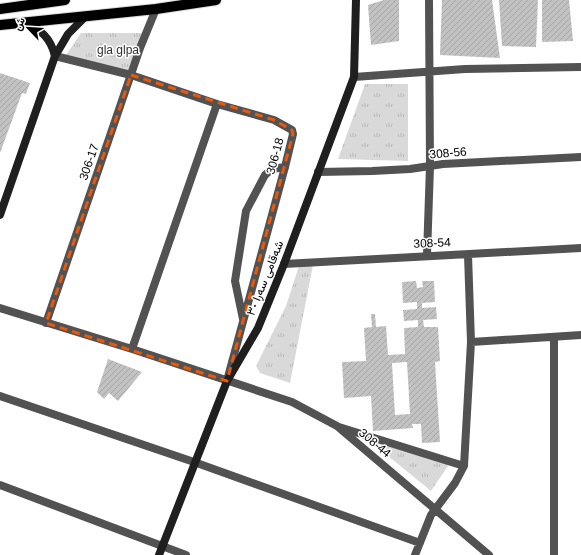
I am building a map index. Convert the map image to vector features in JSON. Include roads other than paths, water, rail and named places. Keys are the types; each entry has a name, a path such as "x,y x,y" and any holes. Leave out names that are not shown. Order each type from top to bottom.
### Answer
{"main road":[{"path":"0,9 65,0"},
{"path":"141,10 145,0"},
{"path":"0,25 156,9 170,3 216,0"}],"street":[{"name":"شەقامی سەرا ٣٠","path":"160,551 227,381 258,328 284,264 354,77 356,0"},
{"path":"427,255 430,166 429,0"},
{"name":"306-17","path":"46,323 131,75 156,9"},
{"path":"0,215 56,56 68,34 86,16"},
{"path":"22,22 37,28 44,34 56,56"},
{"name":"306-18","path":"56,56 131,75 217,104 274,120 292,130 294,134 258,262 244,322 227,381"},
{"path":"354,77 465,70 581,67"},
{"path":"132,349 217,104"},
{"name":"308-56","path":"318,172 372,172 430,166 581,157"},
{"path":"244,322 236,281 246,211 265,175 272,169 285,167"},
{"name":"308-54","path":"284,264 427,255 468,255 581,248"},
{"path":"415,555 435,509 455,483 464,466 471,342 468,255"},
{"name":"308-44","path":"0,308 132,349 292,402 337,426 489,555"},
{"path":"471,342 581,335"},
{"path":"554,337 554,555"},
{"path":"0,396 194,462 420,543"},
{"path":"337,426 464,466"},
{"path":"0,485 160,551 186,555"}],"park label":[{"name":"gla glpa","path":"118,50"}]}
